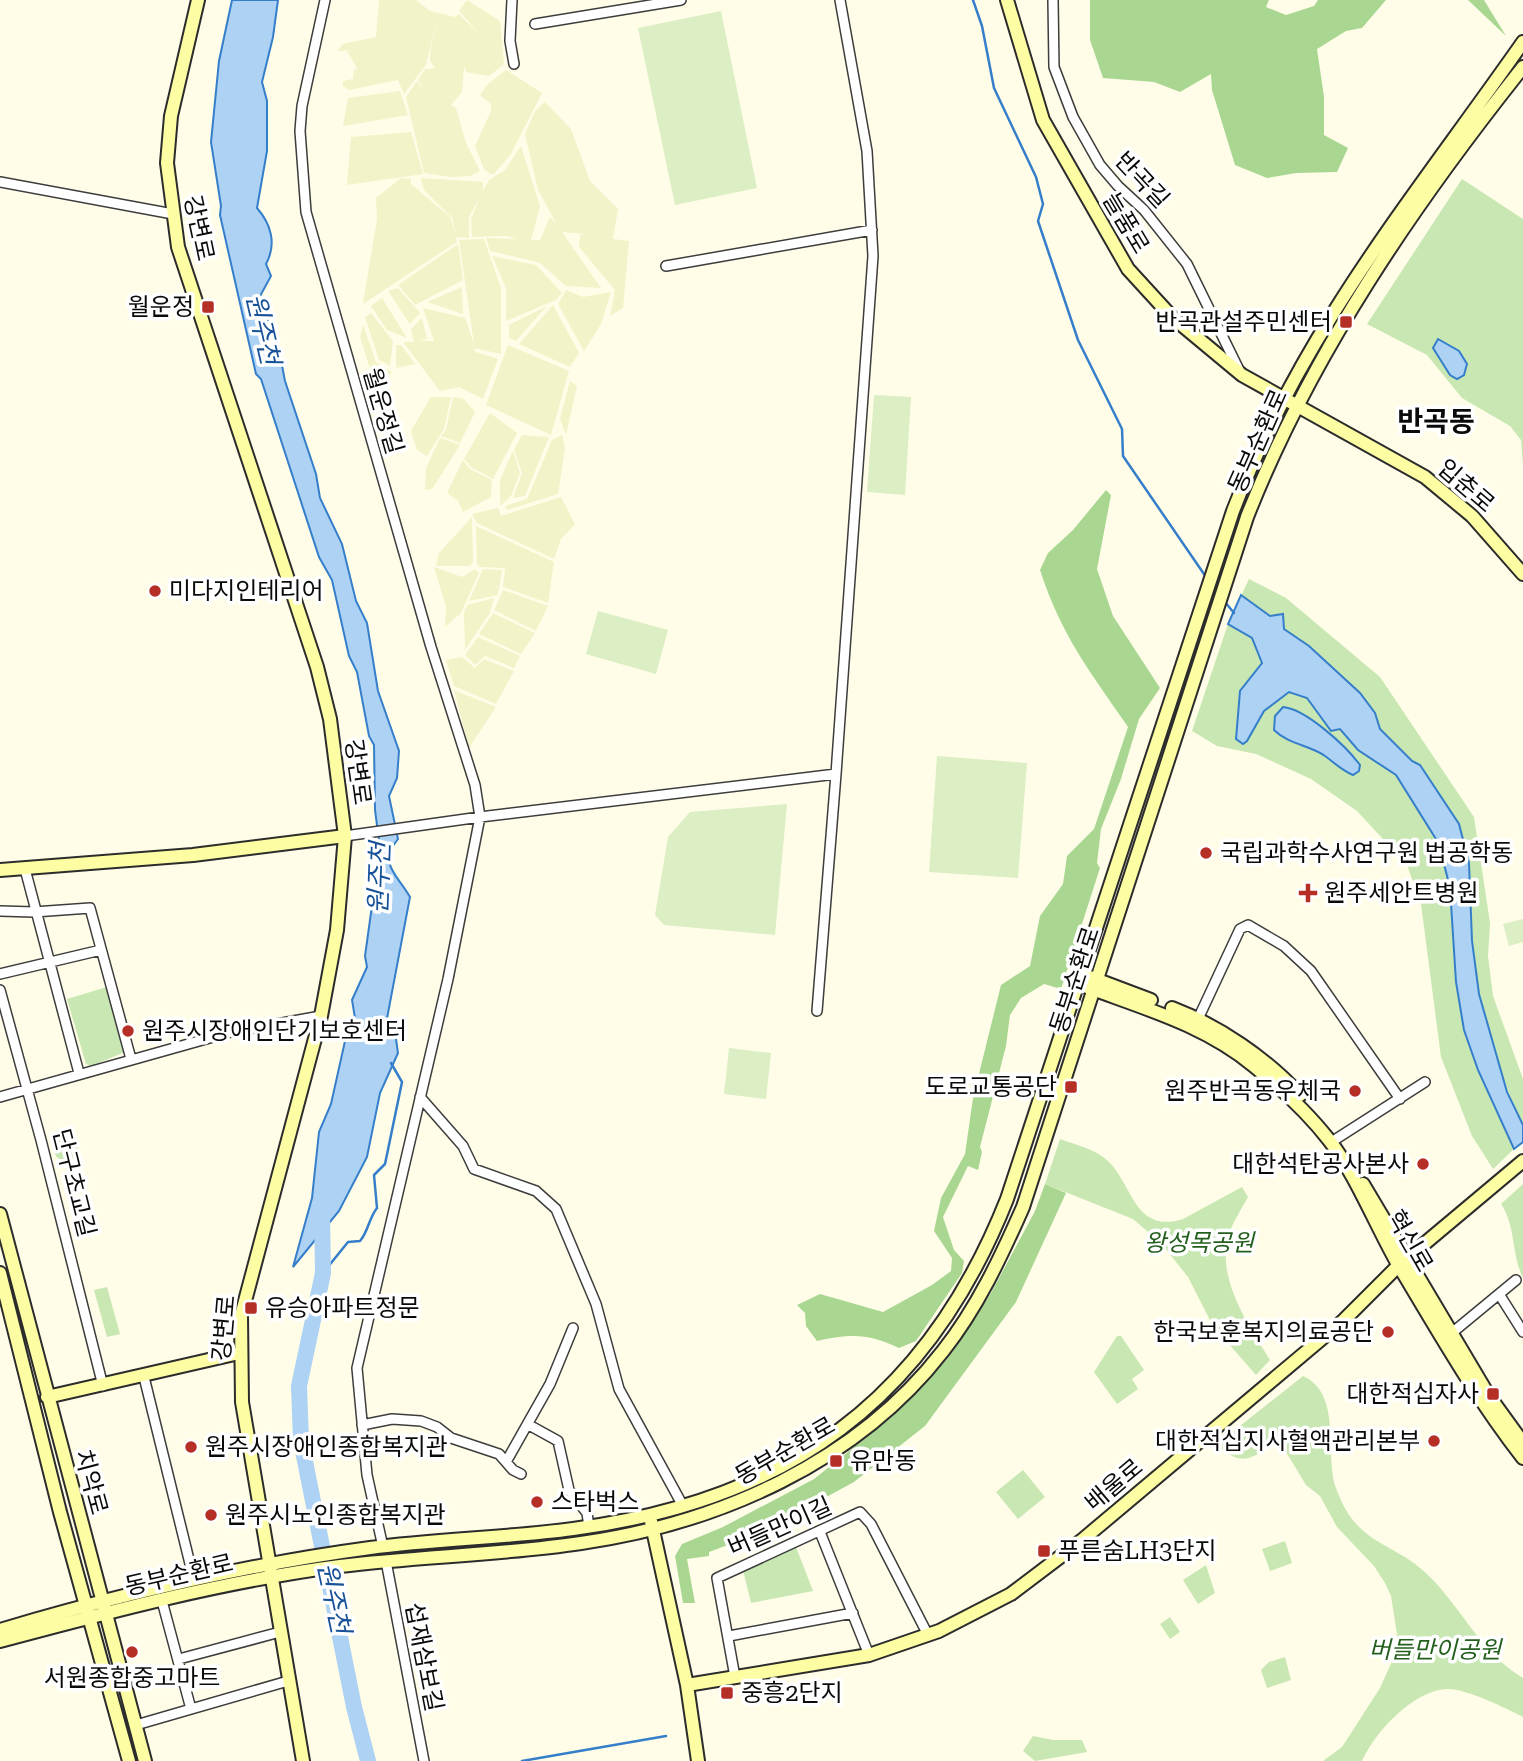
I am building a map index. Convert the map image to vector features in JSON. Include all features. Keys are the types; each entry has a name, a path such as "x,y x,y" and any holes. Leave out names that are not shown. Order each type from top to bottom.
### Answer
{"street":[{"name":"강변로","path":"198,0 171,116 167,163 178,247 317,667 330,719 351,836 321,1016 258,1244 241,1317 242,1402 273,1569 280,1632 303,1761"},
{"name":"월운정길","path":"325,0 302,106 300,131 306,212 428,634 475,785 480,817"},
{"path":"512,0 510,41 514,64"},
{"path":"535,24 681,0"},
{"path":"817,1011 873,256 867,151 840,0"},
{"name":"늘품로","path":"1007,0 1043,120 1103,230 1128,268 1171,316 1242,375 1295,406"},
{"name":"반곡길","path":"1053,0 1054,68 1073,117 1100,165 1163,231 1187,264 1242,375"},
{"name":"동부순환로","path":"88,1611 105,1614 162,1601 273,1569 378,1547 652,1522 683,1506 748,1484 816,1446 878,1397 930,1342 959,1300 1003,1207 1248,471 1282,398 1334,307 1406,201 1523,42"},
{"name":"동부순환로","path":"88,1611 101,1601 194,1580 273,1569 581,1544 652,1522 733,1504 785,1480 824,1457 892,1407 944,1351 978,1299 1023,1207 1230,572 1259,487 1295,406 1348,317 1419,210 1523,68"},
{"path":"0,182 173,214"},
{"path":"1406,201 1419,210"},
{"path":"666,267 872,230"},
{"name":"입춘로","path":"1295,406 1425,477 1472,516 1523,574"},
{"path":"0,870 193,855 836,774"},
{"path":"381,1561 367,1475 357,1367 420,1097 480,817"},
{"path":"25,869 47,963 79,1073"},
{"path":"0,911 34,912 90,908 131,1059"},
{"path":"1198,1019 1240,929 1248,925 1284,946 1311,971 1400,1099"},
{"path":"0,974 101,950"},
{"path":"1079,978 1095,984"},
{"name":"혁신로","path":"1095,984 1198,1019 1269,1067 1298,1093 1333,1141 1482,1400 1523,1458"},
{"name":"혁신로","path":"1095,984 1171,1016 1252,1064 1293,1099 1333,1141"},
{"name":"단구초교길","path":"0,990 28,1088 103,1386"},
{"path":"0,1097 231,1032 321,1016"},
{"path":"1333,1141 1425,1082"},
{"path":"420,1097 463,1146 474,1169 536,1191 556,1209 596,1304 619,1389 683,1506"},
{"name":"배울로","path":"687,1685 870,1655 928,1635 1011,1594 1081,1541 1345,1320 1403,1261 1523,1161"},
{"name":"치악로","path":"0,1214 145,1761"},
{"name":"혁신로","path":"1403,1261 1453,1332 1489,1396 1523,1443"},
{"name":"치악로","path":"0,1273 129,1761"},
{"path":"1453,1332 1516,1280"},
{"path":"1499,1294 1523,1332"},
{"path":"506,1462 529,1425 573,1328"},
{"path":"47,1397 240,1353"},
{"name":"동부순환로","path":"144,1377 194,1580"},
{"path":"362,1425 392,1419 421,1421 437,1427 451,1438 499,1454 521,1474"},
{"path":"529,1425 558,1441 569,1489 587,1513 589,1527"},
{"name":"버들만이길","path":"735,1677 717,1578 860,1513 865,1515 928,1635"},
{"path":"652,1522 687,1685 698,1761"},
{"path":"820,1532 870,1655"},
{"name":"섭재삼보길","path":"381,1561 424,1761"},
{"path":"162,1601 191,1709"},
{"path":"0,1630 88,1611"},
{"path":"0,1641 88,1611"},
{"path":"729,1636 853,1613"},
{"path":"178,1659 280,1632"},
{"path":"136,1725 288,1681"}],"green space":[{"path":"379,0 416,0 430,11 455,17 459,14 481,36 459,11 467,0 500,21 504,64 489,76 466,72 464,66 462,92 451,105 456,108 466,143 480,171 470,176 451,177 424,173 406,97 417,81 424,90 418,80 425,69 435,68 430,61 430,52 438,14 426,65 404,94 398,80 349,90 343,86 343,81 353,79 354,69 358,70 347,51 352,50 337,51 343,44 376,37"},
{"path":"1090,0 1269,0 1266,7 1286,15 1314,6 1318,0 1386,0 1362,28 1346,31 1317,49 1324,97 1324,135 1348,148 1337,172 1296,173 1267,178 1235,165 1212,90 1211,74 1180,92 1154,82 1103,78 1090,40"},
{"path":"1468,0 1484,0 1506,36"},
{"path":"721,11 757,188 675,205 638,28"},
{"path":"506,70 542,93 511,154 494,174 490,174 484,169 475,146 491,111 491,104 480,95 488,84"},
{"path":"400,91 408,115 343,126 348,98"},
{"path":"545,102 571,129 590,181 618,209 613,239 629,241 623,308 610,316 615,290 579,247 580,235 585,234 562,232 601,288 566,286 540,263 490,251 486,238 517,239 506,236 472,237 471,219 480,197 469,217 469,238 456,237 457,242 363,304 377,219 376,198 401,178 411,179 411,184 450,217 456,235 452,218 424,190 421,178 483,182 483,191 489,180 505,170 521,146 540,206 531,240 540,240 550,217 557,225 538,190 525,134 535,111"},
{"path":"411,132 423,174 347,185 351,137"},
{"path":"1462,179 1523,219 1523,466 1521,440 1510,426 1462,398 1427,355 1367,324"},
{"path":"484,239 501,288 501,354 474,348 476,352 498,359 483,399 459,387 440,391 403,342 414,342 411,329 422,318 427,339 419,341 434,341 423,308 465,318 474,344 459,240"},
{"path":"458,244 463,280 415,305 398,285"},
{"path":"492,256 536,265 562,293 556,300 506,321 506,288"},
{"path":"462,287 463,314 427,302"},
{"path":"398,288 420,313 410,324 388,291"},
{"path":"566,290 583,297 611,292 601,324 584,351 558,304"},
{"path":"382,298 407,338 387,330 371,306"},
{"path":"553,305 579,353 570,367 519,344"},
{"path":"547,306 516,341 509,338 509,325"},
{"path":"371,313 393,341 390,366 379,360 365,317"},
{"path":"363,325 376,362 393,373 373,379 360,337"},
{"path":"396,345 401,345 415,364 396,368"},
{"path":"508,345 569,371 551,435 486,405"},
{"path":"570,381 577,386 566,435 560,419"},
{"path":"874,395 911,397 905,495 867,492"},
{"path":"431,397 451,397 444,429 427,456 417,450 411,431"},
{"path":"453,397 464,399 475,412 460,443 441,436 446,430"},
{"path":"490,413 517,433 493,479 471,467 464,459"},
{"path":"522,435 549,437 525,496 513,498 522,473 514,450"},
{"path":"562,435 565,449 558,494 507,510 505,506 527,499 552,440"},
{"path":"440,438 460,445 432,489 425,490 426,468"},
{"path":"513,451 520,473 511,496 500,506 500,480"},
{"path":"463,460 470,469 492,480 491,497 463,512 458,501 447,493"},
{"path":"1106,490 1111,495 1097,569 1113,616 1160,688 1139,719 1121,779 1101,829 1097,863 1100,868 1061,989 1044,984 1021,998 1010,1015 1006,1046 980,1147 982,1152 978,1170 968,1166 943,1217 954,1250 964,1261 962,1273 916,1341 899,1348 859,1336 817,1341 806,1326 805,1313 797,1305 820,1294 883,1312 932,1285 951,1271 952,1258 934,1231 941,1198 965,1154 973,1098 1001,985 1030,966 1040,916 1063,884 1067,856 1094,829 1128,727 1067,634 1040,570 1048,553 1073,530"},
{"path":"561,497 575,524 561,539 554,559 477,523 472,514 498,508 501,516"},
{"path":"472,517 473,562 470,566 436,566 439,553"},
{"path":"476,526 554,562 548,603 503,587 505,568 480,567 477,564"},
{"path":"434,567 462,577 475,569 479,573 461,613 445,627 446,607"},
{"path":"483,569 502,570 498,595 469,601"},
{"path":"1249,579 1286,598 1380,677 1474,817 1490,923 1488,956 1493,996 1523,1079 1523,1125 1504,1081 1483,1012 1474,964 1468,871 1460,829 1439,844 1450,888 1456,983 1464,1030 1478,1070 1514,1149 1493,1169 1472,1136 1441,1057 1421,904 1407,865 1357,811 1311,779 1256,754 1217,746 1192,731 1228,624"},
{"path":"503,590 548,606 536,631 494,610"},
{"path":"494,598 490,613 465,650 464,613 467,605"},
{"path":"598,611 668,630 656,674 586,654"},
{"path":"493,613 535,633 521,654 479,634"},
{"path":"478,637 520,656 514,668 485,656 475,665 465,655"},
{"path":"462,657 475,668 484,659 514,671 496,704 454,686 446,660"},
{"path":"454,690 496,707 469,748"},
{"path":"937,756 1027,763 1018,878 929,872"},
{"path":"787,804 775,935 664,925 655,915 668,837 690,812"},
{"path":"1523,919 1523,942 1509,946 1503,924"},
{"path":"107,987 125,1052 91,1066 86,1064 67,999"},
{"path":"729,1048 771,1053 766,1099 724,1094"},
{"path":"66,1137 75,1140 78,1149 75,1158 66,1161 57,1158 54,1149 57,1140"},
{"name":"왕성목공원","path":"1060,1139 1086,1148 1109,1162 1137,1205 1155,1220 1167,1222 1183,1219 1242,1187 1248,1197 1228,1237 1227,1270 1237,1302 1270,1360 1256,1375 1213,1326 1188,1277 1161,1243 1133,1219 1045,1184"},
{"path":"1045,1184 1066,1193 1016,1302 925,1426 854,1482 760,1533 709,1552 709,1556 687,1559 695,1603 683,1603 675,1556 682,1544 723,1527 814,1479 888,1420 947,1359 991,1293 1035,1211"},
{"path":"1523,1184 1523,1278 1509,1221 1501,1204"},
{"path":"107,1287 120,1334 107,1337 94,1290"},
{"path":"1117,1336 1121,1336 1144,1370 1132,1379 1138,1389 1117,1404 1094,1372"},
{"name":"버들만이공원","path":"1303,1376 1315,1385 1323,1396 1328,1411 1336,1488 1354,1522 1365,1533 1403,1556 1430,1577 1495,1656 1523,1678 1523,1717 1464,1692 1446,1689 1433,1691 1396,1715 1376,1738 1362,1761 1323,1761 1342,1747 1380,1688 1394,1657 1397,1634 1391,1596 1374,1566 1337,1527 1320,1496 1306,1485 1280,1442 1254,1456 1241,1459 1216,1445"},
{"path":"1023,1470 1045,1497 1018,1519 996,1492"},
{"path":"1285,1541 1292,1563 1270,1571 1262,1549"},
{"path":"796,1547 813,1591 751,1603 743,1570"},
{"path":"1206,1565 1215,1593 1198,1604 1183,1580"},
{"path":"1170,1617 1180,1632 1170,1639 1160,1624"},
{"path":"1285,1657 1291,1680 1267,1688 1261,1670 1269,1662"},
{"path":"1033,1736 1053,1740 1082,1740 1087,1752 1035,1761 1023,1751"}],"water":[{"path":"232,0 278,0 273,37 262,82 267,101 267,151 257,208 269,227 272,242 266,264 271,276 259,298 269,323 267,344 281,360 285,381 316,474 320,498 342,544 356,601 367,623 378,691 399,751 397,778 389,796 398,839 389,855 389,862 410,897 385,1029 396,1039 398,1053 380,1093 367,1157 339,1211 293,1267 312,1198 319,1132 331,1104 347,1032 355,1018 352,1000 367,967 365,956 380,848 375,810 374,745 369,736 357,672 349,656 332,580 319,557 261,379 256,374 220,215 211,142 219,61"},
{"path":"1438,339 1459,351 1467,364 1464,375 1457,379 1450,375 1433,348"},
{"path":"1241,595 1270,616 1283,614 1284,629 1309,646 1360,693 1375,713 1380,729 1412,761 1420,765 1459,824 1469,863 1472,941 1479,994 1507,1092 1523,1125 1523,1142 1514,1149 1478,1070 1464,1030 1456,982 1450,888 1439,844 1396,775 1358,750 1340,729 1331,731 1307,698 1289,692 1264,711 1247,741 1243,744 1236,739 1240,691 1262,663 1252,638 1228,624"},
{"path":"1283,707 1303,714 1336,739 1360,765 1359,771 1353,775 1319,752 1293,742 1274,730 1275,716"}],"waterway":[{"path":"973,0 982,26 994,88 1036,177 1043,204 1038,221 1078,340 1122,429 1123,456 1206,577"},
{"path":"1225,602 1234,613"},
{"path":"323,1273 348,1242 360,1241 377,1208 374,1175 385,1164 402,1082 391,1063"},
{"name":"원주천","path":"322,1213 323,1273 299,1386 301,1441 354,1707 368,1761"},
{"path":"522,1761 666,1736"}],"place":[{"name":"월운정","path":"208,307"},
{"name":"반곡관설주민센터","path":"1346,322"},
{"name":"미다지인테리어","path":"155,591"},
{"name":"국립과학수사연구원 법공학동","path":"1206,853"},
{"name":"원주세안트병원","path":"1308,893"},
{"name":"원주시장애인단기보호센터","path":"128,1031"},
{"name":"도로교통공단","path":"1071,1087"},
{"name":"원주반곡동우체국","path":"1355,1091"},
{"name":"대한석탄공사본사","path":"1423,1164"},
{"name":"유승아파트정문","path":"251,1308"},
{"name":"한국보훈복지의료공단","path":"1388,1332"},
{"name":"대한적십자사","path":"1493,1394"},
{"name":"대한적십지사혈액관리본부","path":"1434,1441"},
{"name":"원주시장애인종합복지관","path":"191,1447"},
{"name":"유만동","path":"836,1461"},
{"name":"스타벅스","path":"537,1502"},
{"name":"원주시노인종합복지관","path":"211,1515"},
{"name":"푸른숨LH3단지","path":"1044,1551"},
{"name":"서원종합중고마트","path":"132,1652"},
{"name":"중흥2단지","path":"727,1693"}],"district":[{"name":"반곡동","path":"1436,421"}]}
